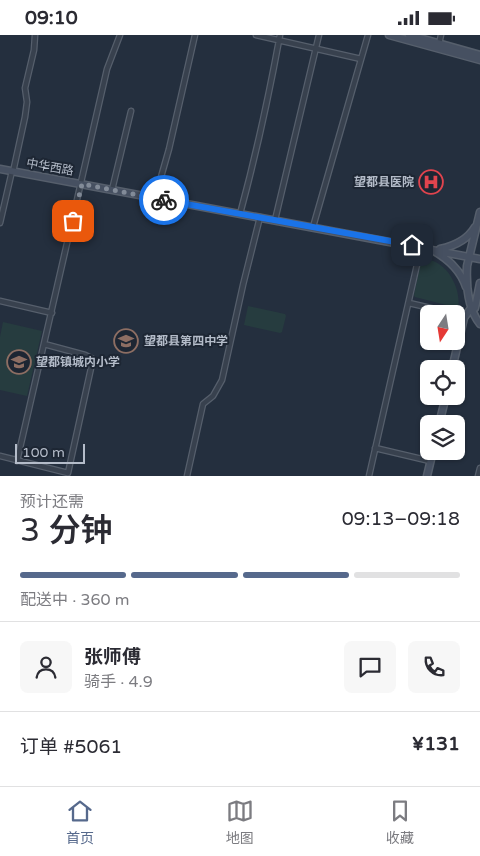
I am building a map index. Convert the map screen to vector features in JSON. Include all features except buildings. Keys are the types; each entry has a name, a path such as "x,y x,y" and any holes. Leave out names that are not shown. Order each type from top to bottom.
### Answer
{"street":[{"path":"0,223 25,117 27,102 25,88 34,50 35,35"},
{"path":"17,461 107,69 120,35"},
{"path":"155,198 195,35"},
{"path":"256,35 280,38 316,49 361,59"},
{"path":"275,220 319,35"},
{"path":"313,227 368,35"},
{"path":"390,35 480,60"},
{"path":"408,35 480,55"},
{"path":"439,44 441,35"},
{"path":"240,214 255,160 280,38"},
{"path":"112,190 131,111"},
{"name":"中华西路","path":"0,169 475,257"},
{"path":"480,212 471,275 473,308 480,317"},
{"path":"188,476 203,404 212,396 222,380 260,217"},
{"path":"434,249 462,240 479,227"},
{"path":"369,476 421,247"},
{"path":"434,249 461,275 480,325"},
{"path":"468,297 467,270 475,257"},
{"path":"465,315 473,308 480,283"},
{"path":"0,301 52,313"},
{"path":"409,303 420,305"},
{"path":"0,456 68,473 93,359 44,344"},
{"path":"375,448 430,461 427,476"},
{"path":"478,476 480,468"}],"green space":[{"path":"423,259 431,260 439,264 451,276 455,284 458,305 446,305 415,297 421,261"},
{"path":"248,306 285,314 282,332 244,325"},
{"name":"望都镇城内小学","path":"3,322 42,331 27,396 0,390 0,337"}],"way so far":[{"path":"73,221 82,184 164,200"}],"place":[{"name":"望都县医院","path":"431,182"},
{"name":"望都县第四中学","path":"126,341"},
{"name":"望都镇城内小学","path":"19,362"}],"route":[{"path":"164,200 412,245"}]}
